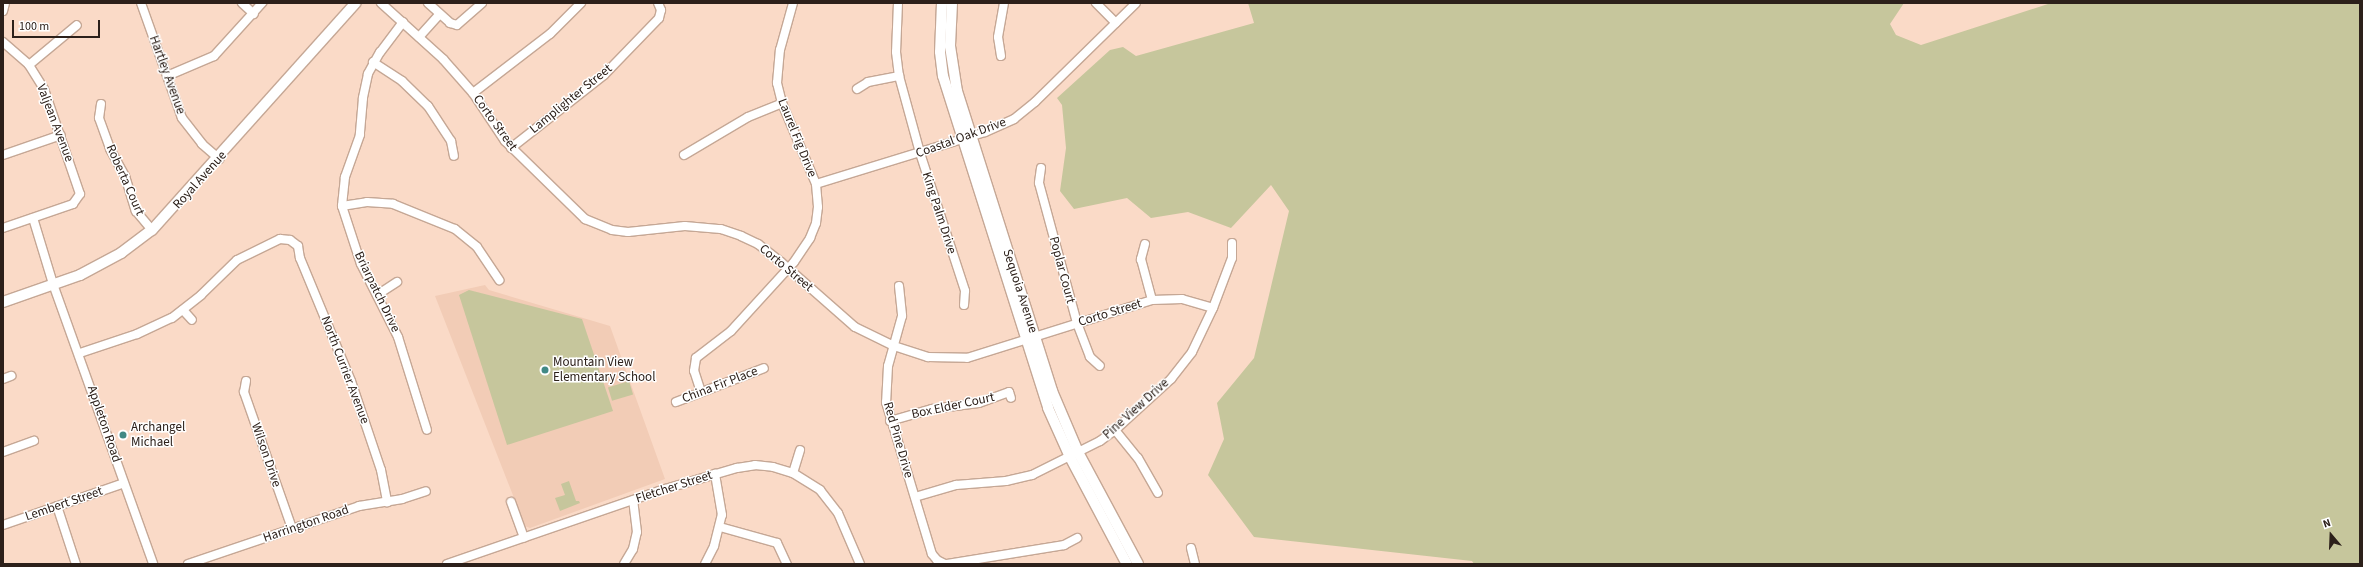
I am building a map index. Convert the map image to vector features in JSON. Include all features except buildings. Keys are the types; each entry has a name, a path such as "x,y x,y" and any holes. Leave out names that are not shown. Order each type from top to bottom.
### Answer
{"main road":[{"name":"Royal Avenue","path":"3,302 98,267 152,230 219,159 356,3"},
{"name":"Sequoia Avenue","path":"942,3 940,52 943,76 966,138 1030,339 1048,408 1138,564"},
{"name":"Sequoia Avenue","path":"952,3 949,28 951,60 966,138"},
{"name":"Sequoia Avenue","path":"1074,455 1127,564"}],"street":[{"path":"3,11 6,3"},
{"name":"Hartley Avenue","path":"142,3 182,118 190,131 219,159"},
{"path":"242,3 254,14"},
{"path":"167,76 214,56 254,14 262,3"},
{"name":"Corto Street","path":"381,3 443,59 473,93 511,148 574,211 596,225 628,232 685,226 720,229 758,244 788,268 855,327 894,346 928,357 955,360 978,356 1152,300 1182,299 1213,308"},
{"path":"428,3 450,23 457,26 482,3"},
{"path":"473,93 546,37 581,3"},
{"name":"Lamplighter Street","path":"511,148 590,88 662,14 658,3"},
{"name":"Laurel Fig Drive","path":"701,392 694,371 696,358 731,331 788,268 810,238 816,223 818,207 816,184 782,103 777,83 778,61 793,3"},
{"name":"King Palm Drive","path":"898,3 896,52 899,76 920,153 965,291 964,305"},
{"path":"1001,56 998,37 1004,3"},
{"path":"1096,3 1116,23"},
{"name":"Coastal Oak Drive","path":"816,184 920,153 998,127 1025,110 1136,3"},
{"path":"419,37 440,14"},
{"name":"Briarpatch Drive","path":"403,22 373,62 364,88 360,135 345,177 342,206 361,264 398,337 427,430"},
{"path":"29,65 78,25"},
{"name":"Valjean Avenue","path":"3,42 29,65 44,89 80,194 73,204 33,218"},
{"path":"373,62 402,81 428,106 451,141 454,156"},
{"path":"857,89 868,82 899,76"},
{"path":"684,155 748,116 782,103"},
{"name":"Roberta Court","path":"101,104 99,118 110,149 125,176 136,210 152,230"},
{"path":"3,155 61,135"},
{"name":"Poplar Court","path":"1041,168 1039,183 1077,323 1090,357 1100,366"},
{"path":"342,206 367,202 392,204 455,229 478,247 498,280"},
{"path":"3,228 33,218"},
{"name":"Appleton Road","path":"33,218 53,284 80,353 153,564"},
{"name":"North Currier Avenue","path":"183,310 237,260 280,239 295,242 351,381 381,470 387,502"},
{"name":"Pine View Drive","path":"915,497 956,485 1006,481 1032,475 1074,455 1115,430 1183,364 1199,340 1232,258 1232,243"},
{"path":"1145,244 1142,259 1152,300"},
{"path":"377,295 397,282"},
{"name":"Red Pine Drive","path":"899,286 902,316 885,383 890,421 932,554 945,564"},
{"path":"80,353 155,327 183,310 192,320"},
{"name":"China Fir Place","path":"676,402 764,368"},
{"name":"Wilson Drive","path":"246,381 244,392 292,528"},
{"name":"Box Elder Court","path":"890,421 932,408 979,403 1009,392 1011,398"},
{"path":"1115,430 1138,458 1158,493"},
{"path":"3,452 34,441"},
{"path":"793,473 800,450"},
{"name":"Fletcher Street","path":"447,564 633,500 715,474 755,466 773,467 793,473 812,483 831,501 844,525 860,564"},
{"path":"705,564 720,527 722,502 715,474"},
{"name":"Lembert Street","path":"3,525 124,483"},
{"name":"Harrington Road","path":"188,564 358,506 387,502 426,490"},
{"path":"624,564 633,549 637,532 633,500"},
{"path":"511,502 524,538"},
{"path":"56,506 76,564"},
{"path":"720,527 777,543 787,564"},
{"path":"945,564 1064,545 1077,538"},
{"path":"1191,548 1195,564"}],"shaded area":[{"name":"Mountain View Elementary School","path":"485,285 489,290 610,326 665,479 530,528 525,526 435,296"}],"green space":[{"path":"1248,3 1904,3 1890,24 1896,35 1921,45 2051,3 2360,3 2360,564 1474,564 1472,561 1254,537 1208,475 1224,439 1217,403 1254,358 1289,211 1271,185 1231,228 1188,212 1151,218 1127,198 1074,209 1060,191 1066,148 1062,105 1057,98 1110,50 1123,47 1136,56 1254,23"},
{"path":"469,290 582,319 613,411 507,445 459,295"},
{"path":"629,381 633,394 612,401 608,387"},
{"path":"569,481 576,501 579,501 580,503 560,511 555,498 565,495 561,484"}],"place":[{"name":"Mountain View Elementary School","path":"545,370"},
{"name":"Archangel Michael","path":"123,435"}]}
